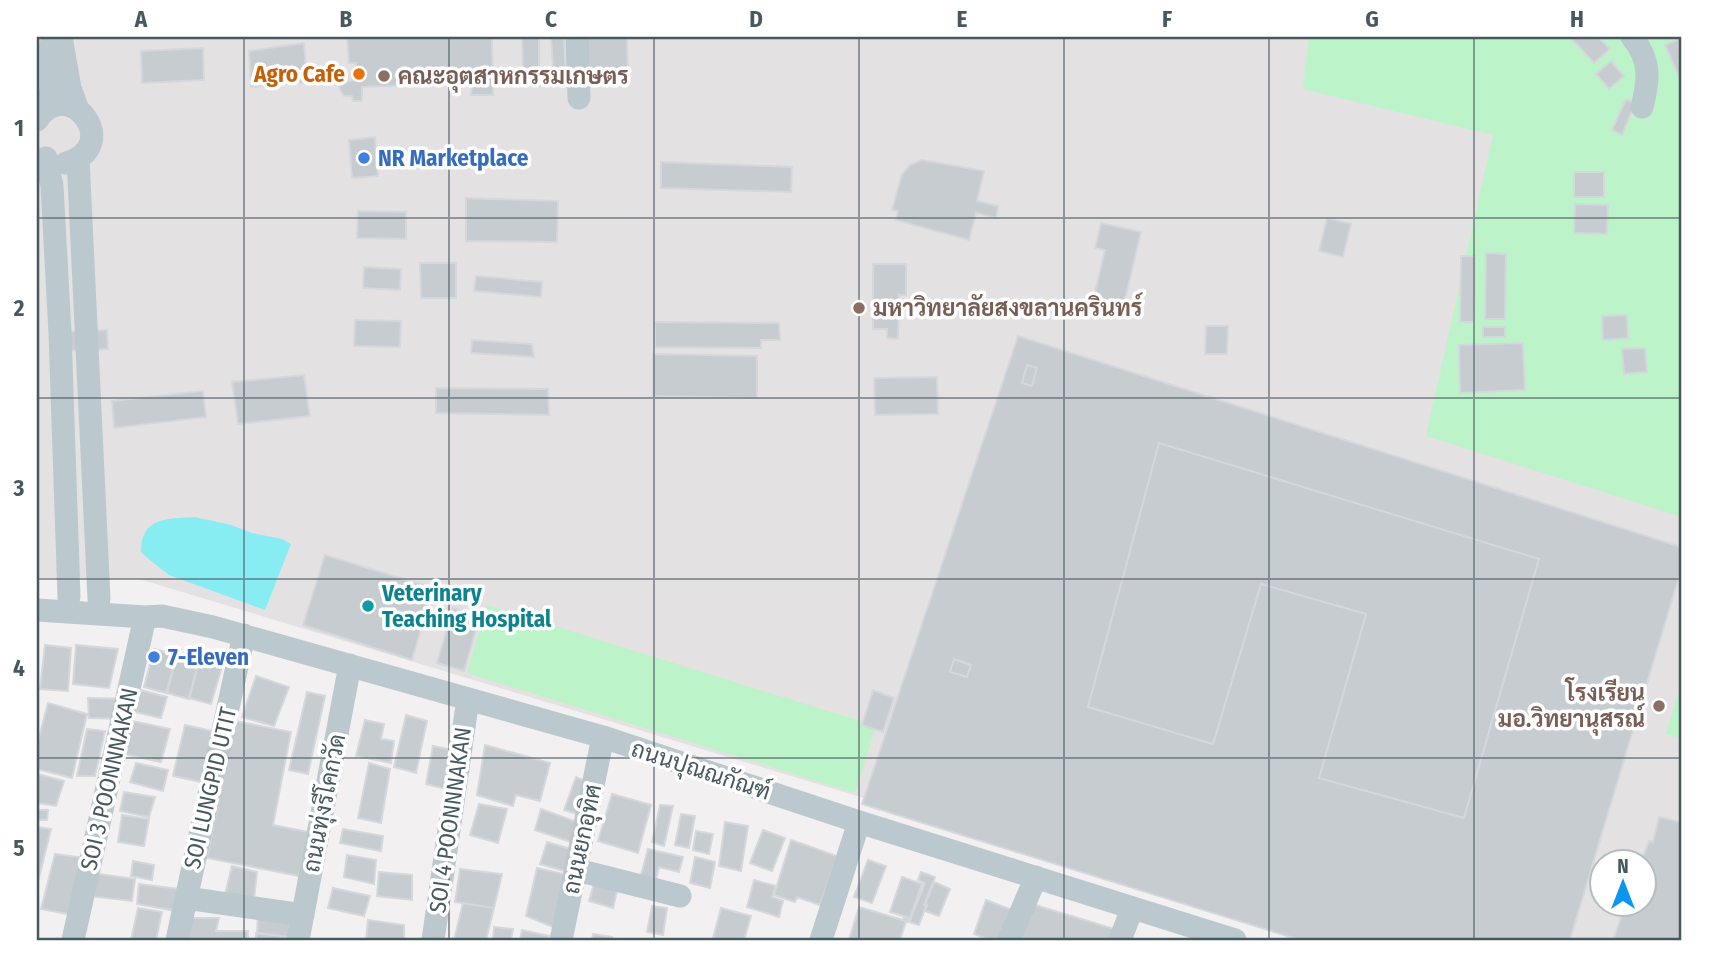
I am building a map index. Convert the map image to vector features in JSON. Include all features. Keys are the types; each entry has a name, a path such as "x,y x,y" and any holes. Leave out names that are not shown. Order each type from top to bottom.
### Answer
{"street":[{"path":"577,37 579,97"},
{"path":"1632,37 1639,44 1648,75 1642,107"},
{"path":"57,38 78,110"},
{"path":"39,117 51,90 57,38"},
{"path":"39,117 55,106 64,105 78,110 87,119 92,137 87,149 78,158 65,163 55,162 40,152"},
{"path":"40,152 52,186 69,597"},
{"path":"78,158 99,599"},
{"name":"ถนนปุณณกัณฑ์","path":"38,612 69,597 130,601 147,606 153,617"},
{"name":"ถนนปุณณกัณฑ์","path":"38,612 153,617 244,635 603,737 859,822 1228,939"},
{"name":"SOI 3 POONNNAKAN","path":"73,940 153,617"},
{"name":"SOI LUNGPID UTIT","path":"177,940 244,635"},
{"name":"ถนนทุ่งรีโคกวัด","path":"298,940 350,665"},
{"name":"SOI 4 POONNNAKAN","path":"433,940 468,699"},
{"name":"ถนนยกอุทิศ","path":"561,940 603,737"},
{"path":"821,940 859,822"},
{"path":"575,871 680,896"},
{"path":"1009,940 1036,877"},
{"path":"186,898 303,915"},
{"path":"1120,940 1132,909"}],"shaded area":[{"name":"มหาวิทยาลัยสงขลานครินทร์","path":"37,37 1681,37 1681,940 1334,940 139,579 37,578"}],"green space":[{"path":"1309,37 1681,37 1679,516 1426,436 1493,135 1303,89"},
{"path":"487,605 876,726 855,793 467,673"},
{"path":"1681,688 1681,738 1666,734"}],"water":[{"path":"195,517 282,539 291,544 265,610 169,575 141,552 142,540 151,526 166,519"}],"building":[{"path":"347,37 492,37 493,95 471,95 472,83 362,87 362,101 353,101 352,96 344,96 339,87 343,81 356,80 356,63 349,63"},
{"path":"522,37 539,37 539,70 523,70"},
{"path":"551,37 564,37 566,81 554,82"},
{"path":"585,37 627,37 628,80 586,81"},
{"path":"1570,37 1598,37 1610,49 1594,63"},
{"path":"1681,38 1681,81 1665,45"},
{"path":"304,43 307,82 251,87 249,51"},
{"path":"203,48 204,80 142,83 141,51"},
{"path":"1611,61 1624,76 1609,89 1596,74"},
{"path":"1626,99 1635,104 1622,135 1612,130"},
{"name":"NR Marketplace","path":"375,137 378,176 352,178 349,140"},
{"path":"922,160 984,171 977,201 998,206 996,218 976,213 969,240 896,220 898,211 892,210 902,174 910,165"},
{"path":"661,162 792,167 791,192 661,188"},
{"path":"1574,172 1604,172 1604,197 1574,197"},
{"path":"466,198 558,201 557,242 466,241"},
{"path":"1575,204 1608,205 1607,234 1574,233"},
{"path":"358,211 406,212 406,239 357,238"},
{"path":"1327,218 1351,224 1343,257 1319,251"},
{"path":"1101,223 1141,232 1124,304 1094,297 1105,250 1095,248"},
{"path":"1486,253 1506,254 1505,319 1485,319"},
{"path":"1461,256 1475,256 1474,322 1460,322"},
{"path":"420,263 456,263 456,298 421,298"},
{"path":"873,264 906,264 906,295 899,295 898,339 887,338 887,329 873,329"},
{"path":"364,267 401,269 400,290 363,288"},
{"path":"476,276 542,282 541,297 474,291"},
{"path":"1627,315 1628,338 1603,340 1602,316"},
{"path":"355,320 401,321 400,347 354,346"},
{"path":"655,322 779,323 780,340 761,340 761,348 655,347"},
{"path":"1206,326 1228,326 1227,354 1205,354"},
{"path":"1483,327 1505,327 1505,337 1483,337"},
{"path":"107,330 108,349 62,351 61,332"},
{"path":"1018,336 1681,547 1681,570 1598,848 1588,848 1588,880 1570,940 1300,940 862,804"},
{"path":"472,340 532,344 534,357 471,353"},
{"path":"1523,343 1525,390 1460,393 1459,345"},
{"path":"1645,348 1647,372 1624,374 1622,349"},
{"path":"653,354 757,356 757,398 653,396"},
{"path":"1027,365 1037,368 1032,386 1022,383"},
{"path":"304,375 310,416 238,424 232,382"},
{"path":"937,377 938,414 875,415 874,378"},
{"path":"436,388 548,389 549,415 436,413"},
{"path":"203,391 206,417 114,428 112,401"},
{"path":"1159,443 1539,559 1464,818 1319,778 1366,614 1261,584 1213,744 1088,707"},
{"name":"Veterinary Teaching Hospital","path":"325,555 433,588 412,660 303,625"},
{"path":"453,608 480,616 464,671 437,663"},
{"path":"45,645 71,648 68,691 40,689"},
{"path":"76,645 118,649 109,688 73,684"},
{"path":"154,649 177,655 166,693 144,687"},
{"path":"177,655 199,661 189,699 167,693"},
{"path":"954,659 971,665 967,677 950,672"},
{"path":"199,660 222,667 211,704 189,698"},
{"path":"256,676 289,687 274,726 242,717"},
{"path":"140,690 167,697 161,718 135,712"},
{"path":"873,690 894,698 883,732 862,725"},
{"path":"307,692 325,696 308,774 289,770"},
{"path":"88,698 128,699 128,719 89,718"},
{"path":"48,703 87,714 72,778 37,769 37,745"},
{"path":"406,715 427,721 416,773 394,767"},
{"path":"365,720 384,724 381,739 394,741 391,763 356,756"},
{"path":"132,721 170,729 161,762 124,754"},
{"path":"235,721 291,732 273,825 308,832 299,876 207,858"},
{"path":"185,725 217,732 206,783 173,776"},
{"path":"87,729 105,731 95,776 77,776"},
{"path":"485,745 550,763 540,801 516,795 513,806 477,795"},
{"path":"433,746 453,750 446,789 426,784"},
{"path":"136,763 168,770 163,791 130,782"},
{"path":"369,763 390,769 381,823 358,818"},
{"path":"37,774 64,781 56,806 37,803"},
{"path":"576,777 587,782 577,814 564,810"},
{"path":"124,792 155,797 149,817 120,811"},
{"path":"612,794 651,805 638,853 598,841"},
{"path":"479,804 507,809 498,843 470,835"},
{"path":"660,805 673,806 664,846 652,842"},
{"path":"541,809 580,823 574,843 535,830"},
{"path":"37,810 48,810 47,820 37,820"},
{"path":"681,814 695,816 689,848 675,845"},
{"path":"122,815 149,819 144,846 118,842"},
{"path":"1659,817 1681,822 1681,940 1613,940 1621,918 1658,918 1658,848 1646,848 1649,841 1653,842"},
{"path":"725,822 748,826 741,871 719,866"},
{"path":"37,827 51,829 37,886"},
{"path":"343,829 383,836 381,851 340,843"},
{"path":"763,830 785,838 772,871 750,863"},
{"path":"696,831 713,834 709,854 693,850"},
{"path":"791,840 837,856 820,905 797,897 795,902 774,895"},
{"path":"547,842 574,850 568,872 540,864"},
{"path":"648,849 683,857 679,872 659,867 654,886 639,882"},
{"path":"55,854 85,858 73,915 41,909"},
{"path":"347,855 376,860 374,884 344,877"},
{"path":"695,857 715,862 710,888 690,883"},
{"path":"868,860 886,866 872,903 854,897"},
{"path":"133,861 154,865 152,880 131,876"},
{"path":"232,866 257,872 254,899 225,894"},
{"path":"537,868 568,875 555,928 526,916"},
{"path":"460,869 502,874 494,908 455,902"},
{"path":"379,872 412,875 412,900 377,896"},
{"path":"921,872 935,877 919,925 903,920 904,917 910,920 925,883 918,880"},
{"path":"92,873 135,879 132,901 88,896"},
{"path":"902,877 922,884 910,918 890,912"},
{"path":"595,880 618,887 613,908 589,901"},
{"path":"754,880 776,886 772,897 783,901 779,917 747,907"},
{"path":"934,882 950,889 939,916 925,911"},
{"path":"139,884 180,889 176,911 137,904"},
{"path":"333,888 370,896 364,916 328,908"},
{"path":"986,900 1025,915 1016,940 990,940 974,934"},
{"path":"463,903 494,908 486,940 454,940"},
{"path":"1032,904 1114,929 1111,940 1021,940"},
{"path":"652,906 667,908 663,935 647,932"},
{"path":"859,907 906,921 900,940 849,940"},
{"path":"138,908 162,912 156,940 131,940"},
{"path":"721,908 751,916 744,940 713,938"},
{"path":"258,915 292,919 290,937 257,933"},
{"path":"188,918 219,918 216,931 248,931 248,940 186,940"},
{"path":"368,920 404,925 404,940 366,940"},
{"path":"494,927 513,929 511,940 493,940"},
{"path":"522,930 549,936 548,940 520,940"},
{"path":"256,933 290,937 289,940 256,940"},
{"path":"593,934 612,937 611,940 592,940"}],"place":[{"name":"Agro Cafe","path":"359,74"},
{"name":"คณะอุตสาหกรรมเกษตร","path":"384,76"},
{"name":"NR Marketplace","path":"364,158"},
{"name":"มหาวิทยาลัยสงขลานครินทร์","path":"859,308"},
{"name":"Veterinary Teaching Hospital","path":"368,606"},
{"name":"7-Eleven","path":"154,657"},
{"name":"โรงเรียน มอ.วิทยานุสรณ์","path":"1659,706"}]}
